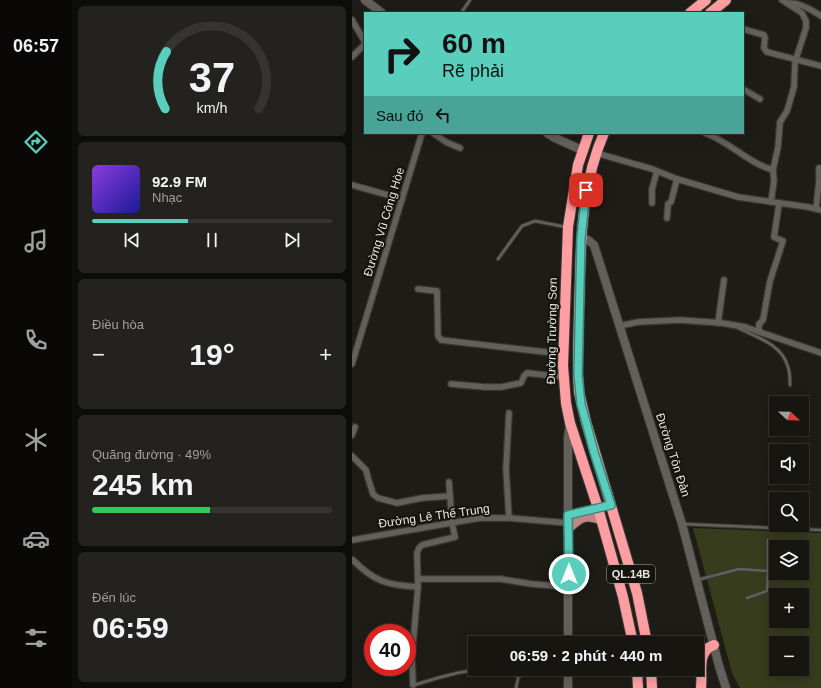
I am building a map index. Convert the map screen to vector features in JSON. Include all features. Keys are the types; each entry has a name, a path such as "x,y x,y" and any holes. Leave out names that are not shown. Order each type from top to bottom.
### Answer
{"highway":[{"path":"691,12 706,0"},
{"path":"711,12 726,0"},
{"name":"Đường Trường Sơn","path":"589,134 576,171 568,227 563,377 570,423 598,508 624,597 632,636"},
{"name":"QL.14B","path":"604,134 596,153 586,190 581,238 578,375 580,392 594,452 637,593 646,636"},
{"path":"702,688 702,656 708,647 714,645"},
{"path":"637,676 638,688"},
{"path":"651,676 652,688"}],"main road":[{"path":"568,522 583,517 592,517 601,520"}],"street":[{"path":"365,0 381,12"},
{"path":"784,2 804,6 821,16"},
{"path":"771,202 774,181 773,170 778,147 780,122 787,111 794,87 796,59 806,28 806,22 802,13 784,2"},
{"path":"352,20 364,41"},
{"path":"744,29 764,35 764,48 767,52 821,66"},
{"path":"352,57 364,44"},
{"path":"744,90 760,99"},
{"name":"Đường Vũ Công Hòe","path":"352,364 422,134"},
{"path":"435,134 446,142 460,148"},
{"path":"549,134 582,150"},
{"path":"707,134 740,152 760,166 773,170"},
{"path":"596,153 738,197 818,209 819,168"},
{"path":"652,203 652,189 657,171"},
{"path":"667,218 668,204 671,202 677,178"},
{"path":"352,185 402,199"},
{"path":"759,332 759,324 763,320 770,281 783,241 774,237 780,204"},
{"name":"Đường Tôn Đản","path":"581,238 588,240 594,245 682,524 726,688"},
{"path":"718,323 724,280"},
{"path":"418,289 437,291 438,336 441,340 563,354"},
{"path":"619,326 638,322 680,320 718,323 746,327 821,353"},
{"path":"451,384 501,386 521,383 527,373 563,377"},
{"path":"509,413 506,469 509,518"},
{"path":"568,636 568,437 570,423"},
{"path":"352,435 355,427"},
{"path":"352,456 366,470 374,494 378,498 397,503 422,498 450,496"},
{"path":"414,685 412,656 418,587 417,553 418,548 422,545 455,537 452,523 449,482"},
{"name":"Đường Lê Thế Trung","path":"352,540 480,518 509,518 568,522 598,508 611,505"},
{"path":"352,560 373,578 394,585 418,587"},
{"path":"418,579 500,579 528,584 569,587"},
{"path":"568,676 568,688"}],"lane":[{"path":"461,12 470,0"},
{"path":"498,259 522,226 535,221 568,227"},
{"path":"732,325 764,340 781,352 788,366 790,385"},
{"path":"682,524 821,530"},
{"path":"747,598 767,591 768,540"},
{"path":"697,580 739,569 768,571"},
{"path":"414,685 440,677 468,671"},
{"path":"516,688 520,676"}],"green space":[{"path":"693,528 821,533 821,688 740,688 732,673"}],"route":[{"path":"569,574 568,515 611,505 594,452 581,404 578,375 581,238 586,190"}]}
